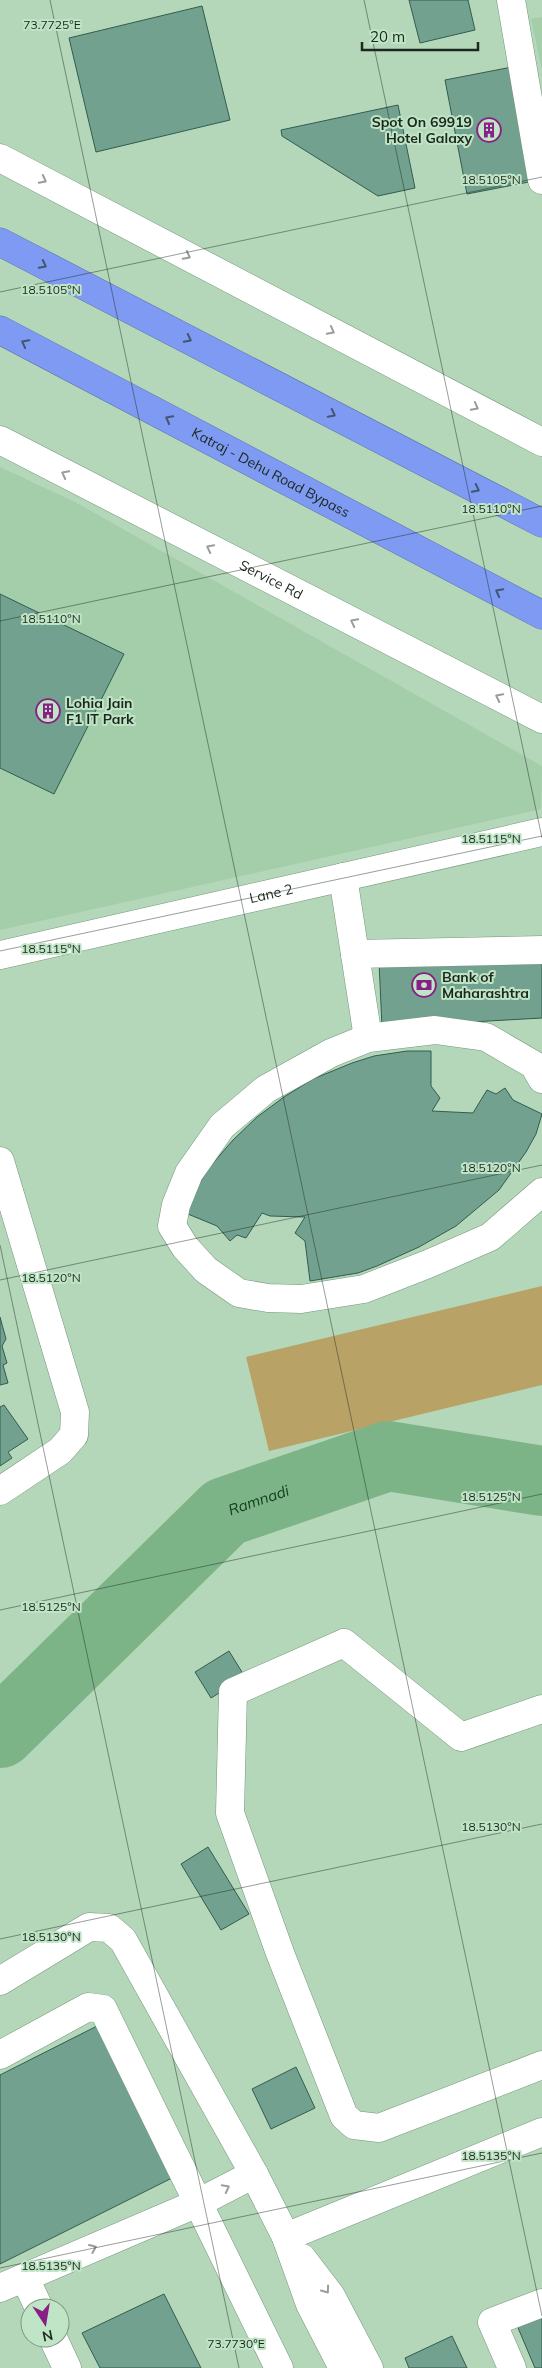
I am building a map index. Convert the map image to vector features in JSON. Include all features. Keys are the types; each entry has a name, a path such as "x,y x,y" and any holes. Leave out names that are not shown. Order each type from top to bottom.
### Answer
{"highway":[{"path":"0,242 542,523"},
{"name":"Katraj - Dehu Road Bypass","path":"0,330 542,615"}],"street":[{"path":"511,0 542,180"},
{"path":"0,158 542,442"},
{"name":"Service Rd","path":"0,440 542,719"},
{"name":"Lane 2","path":"0,955 542,832"},
{"path":"513,838 542,846"},
{"path":"343,877 368,1038"},
{"path":"356,954 542,950"},
{"path":"542,1079 534,1065 486,1037 435,1030 368,1038 331,1053 266,1089 222,1126 189,1173 176,1205 172,1226 185,1247 206,1270 239,1293 268,1298 301,1299 364,1289 490,1237 542,1192"},
{"path":"0,1161 74,1412 74,1435 60,1451 0,1491"},
{"path":"542,1709 461,1737 344,1643 233,1692 230,1813 280,1953 344,2116 354,2125 379,2128 542,2065"},
{"path":"0,1981 89,1927 109,1928 123,1940 254,2174 286,2237 310,2304 343,2368"},
{"path":"0,2056 88,2007 103,2010 280,2368"},
{"path":"286,2237 542,2132"},
{"path":"0,2288 198,2203 254,2174"},
{"path":"286,2237 331,2296 369,2368"},
{"path":"25,2278 34,2298"},
{"path":"512,2368 492,2322 542,2303"},
{"path":"58,2348 67,2368"}],"shaded area":[{"path":"542,17 542,70 531,19"},
{"path":"0,467 75,502 542,766 541,809 0,930"},
{"path":"542,1286 542,1385 269,1451 246,1357"}],"building":[{"path":"409,0 468,0 475,30 420,43"},
{"path":"202,6 230,120 96,152 69,38"},
{"name":"Spot On 69919 Hotel Galaxy","path":"512,67 534,181 467,194 445,80"},
{"path":"398,105 415,188 378,196 282,136 281,130"},
{"name":"Lohia Jain F1 IT Park","path":"0,594 124,654 54,794 0,768"},
{"path":"542,953 542,1018 382,1027 379,962"},
{"path":"407,1051 431,1051 431,1086 440,1098 432,1111 473,1113 487,1090 496,1094 505,1088 513,1100 542,1114 536,1134 526,1152 499,1190 456,1226 419,1247 377,1266 358,1273 310,1281 305,1241 295,1233 305,1217 270,1216 262,1213 246,1238 237,1235 230,1241 217,1226 183,1212 208,1169 233,1140 257,1117 284,1097 313,1079 352,1063 374,1056"},
{"path":"0,1317 6,1339 2,1346 7,1363 3,1365 8,1383 0,1385"},
{"path":"4,1405 28,1439 8,1452 12,1458 0,1466 0,1407"},
{"path":"229,1651 245,1677 211,1698 195,1672"},
{"path":"208,1847 249,1914 221,1930 181,1864"},
{"path":"97,2026 174,2177 0,2264 0,2075"},
{"path":"296,2067 315,2108 271,2129 252,2089"},
{"path":"164,2294 201,2368 100,2368 82,2333"},
{"path":"542,2312 542,2368 535,2368 516,2323"},
{"path":"452,2336 467,2368 409,2368 405,2358"}],"waterway":[{"name":"Ramnadi","path":"0,1733 225,1512 388,1456 542,1481"}],"place":[{"name":"Spot On 69919 Hotel Galaxy","path":"489,130"},
{"name":"Lohia Jain F1 IT Park","path":"48,711"},
{"name":"Bank of Maharashtra","path":"424,985"}]}
